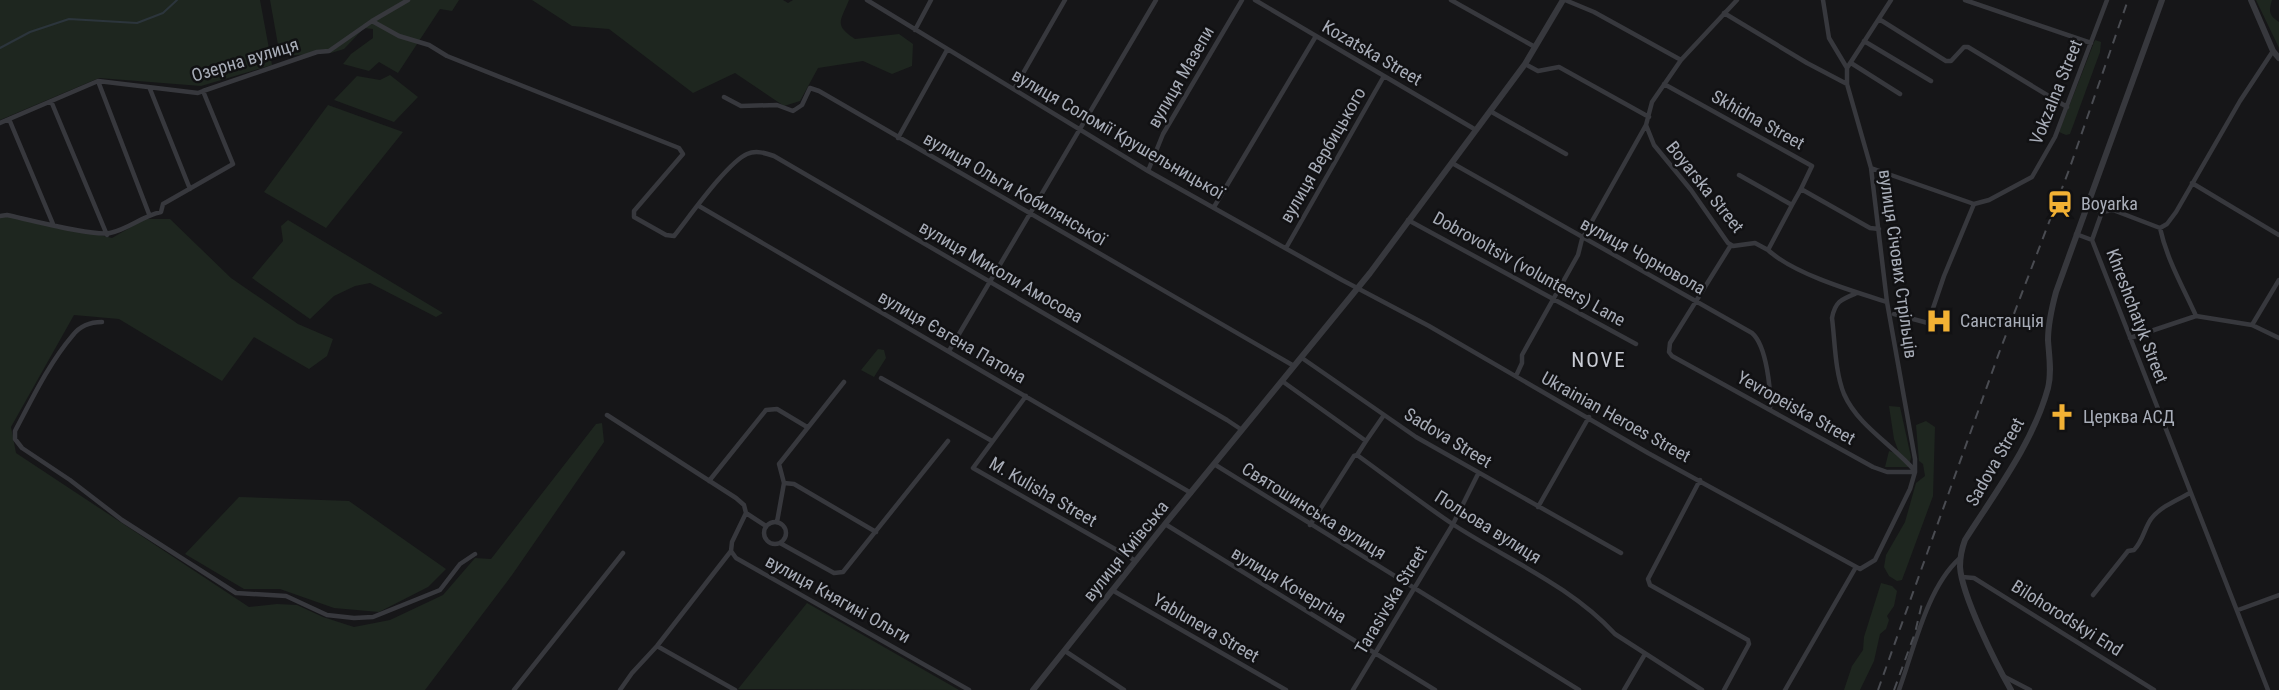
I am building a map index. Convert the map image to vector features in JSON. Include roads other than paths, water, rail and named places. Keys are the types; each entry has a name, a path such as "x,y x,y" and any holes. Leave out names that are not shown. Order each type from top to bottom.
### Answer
{"street":[{"name":"Озерна вулиця","path":"98,81 198,93 317,52 329,51 408,0"},
{"name":"вулиця Соломії Крушельницької","path":"867,0 1148,171 1358,288"},
{"path":"915,30 931,0"},
{"path":"1014,89 1065,0"},
{"path":"949,351 1156,0"},
{"name":"вулиця Мазепи","path":"1148,171 1163,134 1242,0"},
{"name":"Kozatska Street","path":"1255,0 1476,130"},
{"path":"1451,0 1535,47 1564,0 1594,12 1681,60"},
{"path":"1516,376 1522,363 1522,355 1578,255 1582,239 1646,125 1652,102 1681,60 1737,0"},
{"path":"1823,0 1829,38 1847,68 1891,0"},
{"path":"1965,0 2091,43"},
{"name":"Vokzalna Street","path":"1975,204 1989,200 2032,177 2050,148 2107,0"},
{"path":"2076,234 2162,0"},
{"path":"2251,0 2273,51 2279,58"},
{"path":"1724,13 1847,84"},
{"path":"1879,19 1946,61 1951,61 1964,47 1968,47 2067,107"},
{"path":"372,21 399,36 429,46 447,56 679,148 683,154 634,211 634,216 666,236 674,236 699,206"},
{"path":"1214,207 1316,36"},
{"path":"1864,41 1931,81"},
{"name":"вулиця Київська","path":"1033,690 1358,288 1535,47"},
{"path":"898,138 948,50"},
{"path":"2160,228 2167,224 2176,212 2260,68 2273,51"},
{"path":"1851,62 1900,94"},
{"path":"1525,64 1538,71 1559,67 1648,117"},
{"name":"вулиця Січових Стрільців","path":"1847,68 1847,84 1871,168 1887,302 1915,459 1915,472"},
{"name":"вулиця Вербицького","path":"1286,248 1384,76"},
{"path":"0,123 98,81 149,214"},
{"name":"Skhidna Street","path":"1664,84 1812,166 1801,189"},
{"name":"вулиця Ольги Кобилянської","path":"724,97 741,106 777,105 793,111 802,105 810,88 819,90 1295,366"},
{"path":"150,89 190,189"},
{"path":"0,216 107,234 123,229 149,214 161,212 163,204 233,164 203,91"},
{"path":"51,102 107,234"},
{"path":"1490,111 1566,154"},
{"path":"9,119 53,225"},
{"name":"Boyarska Street","path":"1646,125 1654,145 1731,245 1755,243 1768,250"},
{"name":"вулиця Миколи Амосова","path":"699,206 742,157 750,152 774,156 1227,419 1242,431"},
{"name":"вулиця Чорновола","path":"1451,162 1758,338 1770,395 1770,410"},
{"path":"1871,168 1975,204 1944,276 1928,323 1894,314"},
{"name":"Boyarska Street","path":"1739,175 1792,205"},
{"path":"2192,183 2279,235"},
{"path":"1880,229 1870,228 1801,189 1768,250 1808,273 1887,302"},
{"path":"2087,204 2102,212 2113,210 2160,228"},
{"name":"вулиця Євгена Патона","path":"699,206 1191,493"},
{"path":"2092,240 2102,212"},
{"name":"Dobrovoltsiv (volunteers) Lane","path":"1408,220 1636,344"},
{"path":"2160,228 2173,268 2196,316"},
{"name":"Khreshchatyk Street","path":"2076,234 2092,240 2268,690"},
{"name":"Sadova Street","path":"1899,690 1935,589 1945,572 1961,558 1965,540 2019,454 2035,422 2048,388 2048,337 2056,292 2076,234"},
{"path":"1696,301 1731,245"},
{"path":"2252,325 2279,280"},
{"name":"Ukrainian Heroes Street","path":"1358,288 1589,417 1648,453 1858,568"},
{"path":"1785,690 1858,568 1875,560 1910,489 1915,472 1868,427 1850,404 1841,385 1832,318 1838,301 1857,293"},
{"name":"Yevropeiska Street","path":"1696,301 1670,343 1669,352 1879,470 1915,472"},
{"path":"2130,338 2196,316 2252,325 2279,338"},
{"path":"102,322 92,322 74,333 40,384 15,431 15,439 22,448 122,520 225,587 245,595 286,596 327,615 373,617 440,590 460,564 475,554"},
{"name":"Sadova Street","path":"1301,358 1384,415 1478,474 1621,553"},
{"path":"881,378 992,441 1026,396"},
{"path":"1282,381 1366,441"},
{"path":"777,522 784,483 779,464 844,382"},
{"path":"709,481 766,410 778,409 807,427"},
{"path":"607,415 736,498 744,505 746,513 732,542 731,551 620,690"},
{"path":"1310,525 1384,415"},
{"path":"1538,507 1589,417"},
{"path":"777,522 766,526 765,539 771,544 780,543 839,574 846,570 948,441"},
{"name":"M. Kulisha Street","path":"992,441 973,468 1136,561"},
{"name":"Польова вулиця","path":"1357,455 1453,524 1566,592 1615,634 1702,690"},
{"name":"Святошинська вулиця","path":"1214,464 1579,690"},
{"name":"Tarasivska Street","path":"1353,690 1453,524 1478,474"},
{"path":"1700,480 1647,579 1650,585 1748,640 1749,644 1724,690"},
{"path":"784,483 794,484 876,532"},
{"path":"2093,595 2128,551 2139,545 2151,519 2162,509 2190,493"},
{"path":"746,513 766,526"},
{"path":"777,522 785,530 785,537 780,543"},
{"name":"вулиця Кочергіна","path":"1165,524 1434,690"},
{"name":"вулиця Княгині Ольги","path":"731,551 736,558 969,690"},
{"path":"514,690 623,554"},
{"path":"1961,558 1962,577 1968,597 2011,690"},
{"name":"Bilohorodskyi End","path":"1962,577 1974,578 2154,690"},
{"name":"Yabluneva Street","path":"1112,590 1286,690"},
{"path":"2238,610 2279,595"},
{"path":"657,646 735,690"},
{"path":"1065,651 1124,690"},
{"path":"1624,690 1645,654"},
{"path":"2003,676 2030,690"}],"waterway":[{"path":"0,48 30,32 69,19 137,23 163,13 177,0"}],"railway":[{"path":"1878,690 1999,353 2069,170 2128,0"},
{"path":"1894,690 1915,633 1923,599"}],"place":[{"name":"Boyarka","path":"2060,204"},
{"name":"Санстанція","path":"1939,321"},
{"name":"Церква АСД","path":"2062,417"}],"district":[{"name":"NOVE","path":"1599,360"}]}
